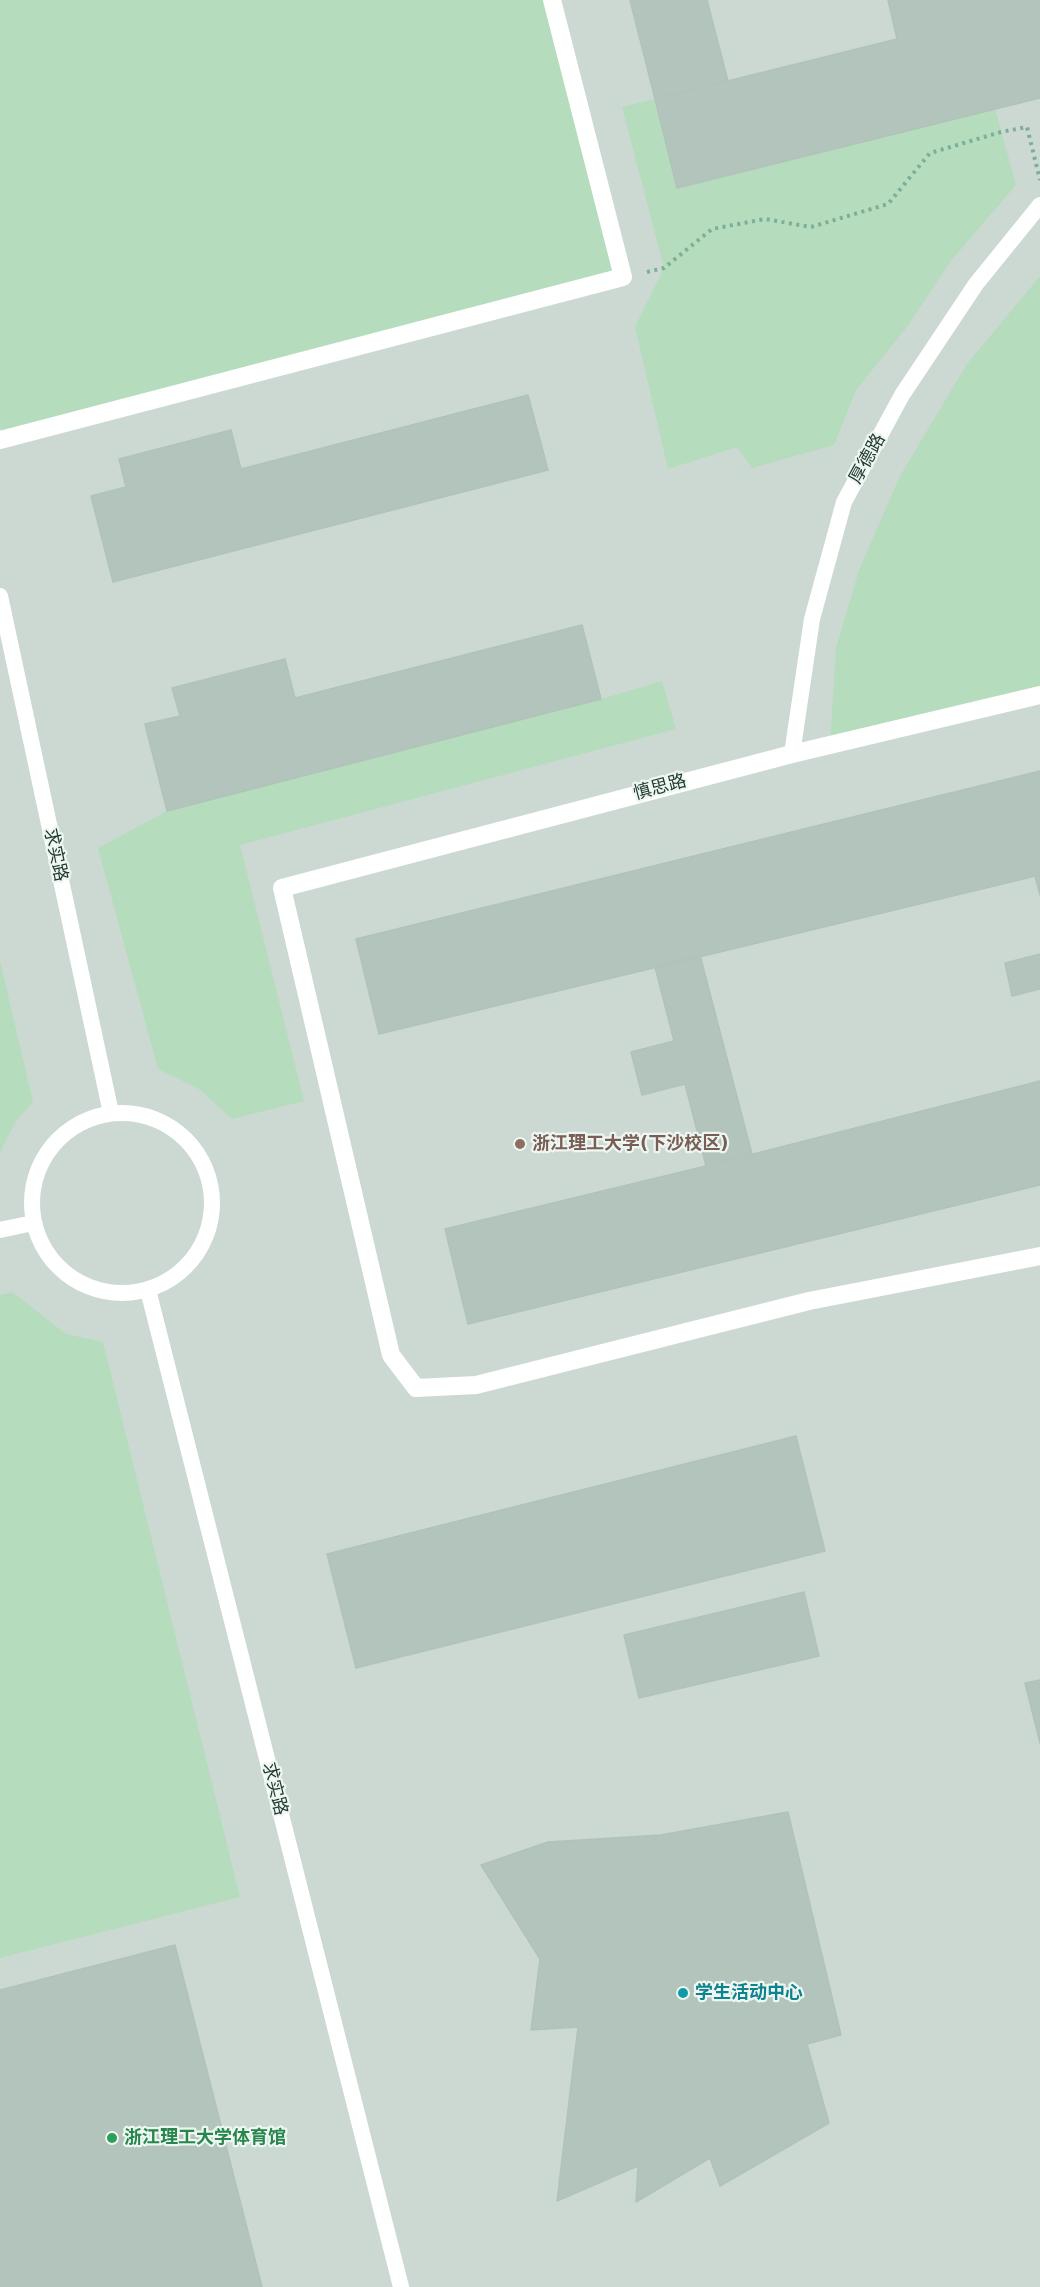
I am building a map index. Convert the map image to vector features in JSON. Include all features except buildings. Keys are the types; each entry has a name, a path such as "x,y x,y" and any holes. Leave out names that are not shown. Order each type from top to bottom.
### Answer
{"street":[{"path":"0,440 623,277 552,0"},
{"name":"慎思路","path":"1040,695 792,754 282,888 391,1355 416,1388 476,1385 808,1301 1040,1256"}],"lane":[{"name":"厚德路","path":"792,754 812,619 844,502 902,395 976,284 1040,205"},
{"name":"求实路","path":"0,597 111,1113"},
{"path":"111,1113 141,1114 169,1125 192,1144 207,1170 213,1199 210,1229 196,1256 176,1277 148,1290 119,1294 89,1288 63,1273 44,1250 33,1223 31,1192 40,1163 57,1139 82,1122 111,1113"},
{"path":"0,1230 33,1223"},
{"name":"求实路","path":"148,1290 400,2287"}],"path":[{"path":"623,277 664,268 712,229 765,219 811,227 888,204 930,153 1001,132 1027,127 1040,181"}],"shaded area":[{"name":"浙江理工大学(下沙校区)","path":"0,0 1040,0 1040,2287 0,2287"}],"green space":[{"path":"0,0 552,0 623,277 4,439 0,425"},
{"path":"655,99 678,188 995,109 1016,185 950,262 907,327 856,390 834,445 752,468 737,447 668,469 635,327 664,268 622,107"},
{"path":"1040,276 1040,695 830,745 836,648 859,570 900,476 967,364"},
{"path":"662,681 676,729 240,845 304,1101 232,1119 199,1089 158,1069 98,848 167,811 601,699"},
{"path":"0,961 33,1102 16,1121 0,1152"},
{"path":"12,1292 66,1334 103,1342 240,1897 0,1958 0,1295"}],"place":[{"name":"浙江理工大学(下沙校区)","path":"520,1144"},
{"name":"学生活动中心","path":"683,1993"},
{"name":"浙江理工大学体育馆","path":"112,2138"}]}
